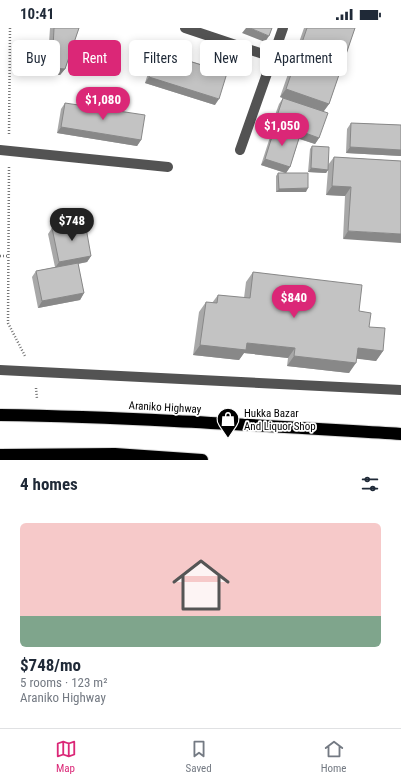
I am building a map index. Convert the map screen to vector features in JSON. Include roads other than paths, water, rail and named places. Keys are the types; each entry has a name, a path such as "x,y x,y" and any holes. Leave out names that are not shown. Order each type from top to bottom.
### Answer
{"highway":[{"name":"Araniko Highway","path":"0,415 215,422 401,434"},
{"path":"0,455 115,454 202,460"}],"street":[{"path":"185,28 260,53"},
{"path":"278,40 283,28"},
{"path":"240,150 265,76"},
{"path":"4,150 168,167"},
{"path":"0,370 401,390"}],"place":[{"name":"Hukka Bazar And Liquor Shop","path":"228,438"}]}
